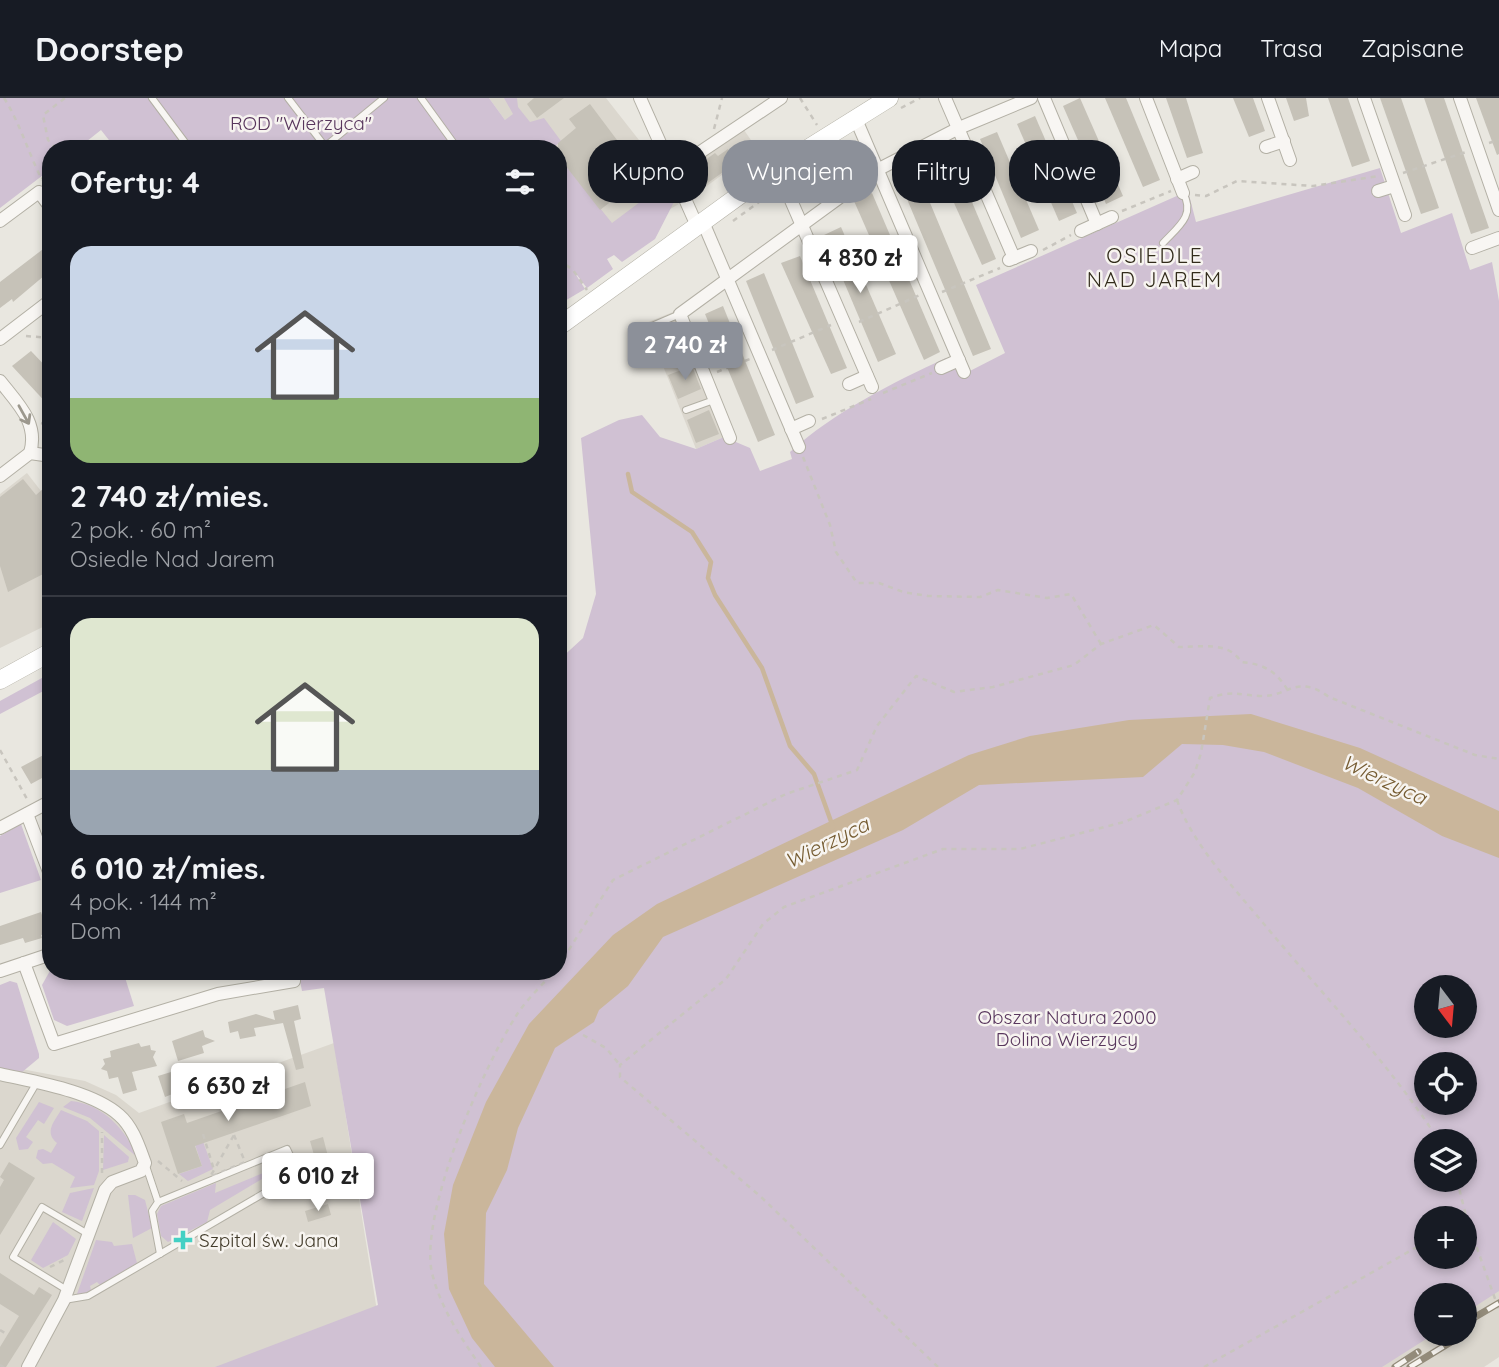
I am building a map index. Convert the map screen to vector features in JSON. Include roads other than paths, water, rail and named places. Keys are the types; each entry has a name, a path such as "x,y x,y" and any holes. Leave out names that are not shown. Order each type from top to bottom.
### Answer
{"street":[{"path":"640,98 658,140"},
{"path":"708,146 781,98"},
{"path":"946,98 1011,259 1031,251"},
{"path":"878,169 959,128 1031,98"},
{"path":"1044,98 1097,224"},
{"path":"1146,98 1180,186 1194,172"},
{"path":"1268,98 1290,160"},
{"path":"1364,98 1405,215"},
{"path":"1460,98 1499,209"},
{"path":"825,140 855,117 892,105"},
{"path":"855,117 865,140"},
{"path":"1266,147 1284,141"},
{"path":"878,172 961,366 941,368"},
{"path":"1378,191 1392,180"},
{"path":"0,222 39,192 42,196"},
{"path":"689,203 727,277 799,447"},
{"path":"567,321 739,203"},
{"path":"793,203 870,382 849,383"},
{"path":"730,438 680,314 830,203"},
{"path":"1081,231 1112,217"},
{"path":"1472,248 1499,238"},
{"path":"0,339 42,307"},
{"path":"0,381 24,412 35,437 30,453 0,476"},
{"path":"791,429 809,421"},
{"path":"30,453 42,455"},
{"path":"0,680 42,657"},
{"path":"0,828 42,806"},
{"path":"30,812 42,848"},
{"path":"0,971 42,957"},
{"path":"24,963 54,1044 218,994 294,981"},
{"path":"0,1074 37,1082 100,1102 121,1116 138,1142 145,1163 141,1171 112,1182 106,1190 66,1296 32,1365"}],"lane":[{"path":"152,98 183,140"},
{"path":"288,98 319,140"},
{"path":"334,140 384,98"},
{"path":"421,98 451,140"},
{"path":"1163,243 1187,218 1189,204 1180,186"},
{"path":"652,326 680,314"},
{"path":"666,363 694,350"},
{"path":"687,410 714,400"},
{"path":"0,1145 37,1082"},
{"path":"90,1235 42,1207 13,1257 66,1296 88,1296 160,1254 290,1178 295,1166 287,1149 158,1202 152,1211 160,1254"},
{"path":"145,1163 158,1202"}],"water":[{"name":"Wierzyca","path":"1251,714 1360,748 1499,811 1499,858 1442,836 1358,788 1264,752 1223,745 1182,744 1143,777 979,785 903,830 663,937 628,986 599,1010 594,1022 555,1048 518,1128 507,1170 486,1213 484,1284 554,1367 495,1367 472,1338 449,1289 444,1234 453,1185 486,1102 529,1024 613,935 657,904 969,755 1030,736 1129,720"}],"waterway":[{"name":"Wierzyca","path":"628,474 632,492 692,532 711,562 708,578 715,595 762,668 790,746 814,774 833,827"}],"railway":[{"path":"1477,1316 1499,1303"},
{"path":"1410,1367 1444,1346"},
{"path":"1395,1367 1418,1352"}],"place":[{"name":"Szpital św. Jana","path":"183,1240"}],"district":[{"name":"OSIEDLE NAD JAREM","path":"1155,268"}],"park label":[{"name":"ROD \"Wierzyca\"","path":"301,123"},
{"name":"Obszar Natura 2000 Dolina Wierzycy","path":"1067,1028"}]}
